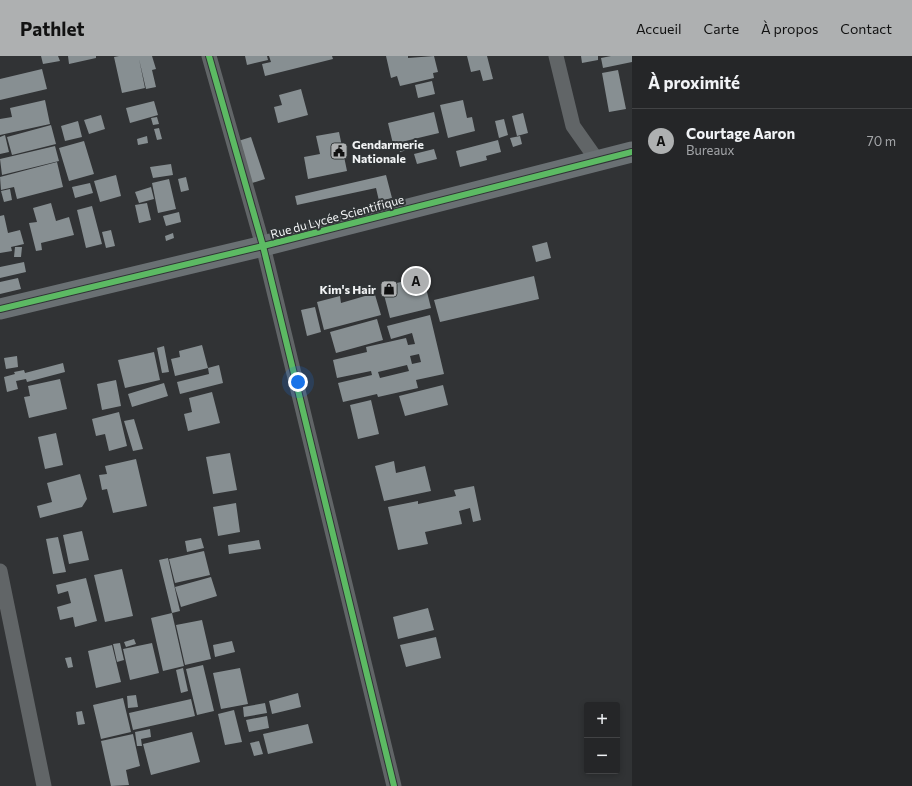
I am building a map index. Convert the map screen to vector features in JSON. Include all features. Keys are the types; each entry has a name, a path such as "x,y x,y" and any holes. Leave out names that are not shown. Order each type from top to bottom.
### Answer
{"street":[{"path":"209,56 264,246 390,785"},
{"path":"556,56 573,126 597,160"},
{"name":"Rue du Lycée Scientifique","path":"0,309 264,246 632,152"},
{"path":"0,571 44,786"}],"building":[{"path":"41,56 58,56 60,61 43,64"},
{"path":"68,56 96,56 96,58 69,64"},
{"path":"152,56 156,69 152,70 156,87 146,89 139,59 145,88 122,93 114,57"},
{"path":"245,56 267,56 268,60 247,65"},
{"path":"269,56 332,56 333,59 265,76 262,64 271,62"},
{"path":"386,56 408,56 408,58 434,56 438,72 433,73 434,78 400,86 397,76 391,78"},
{"path":"467,56 487,56 493,79 483,81 480,70 471,72"},
{"path":"581,56 598,56 598,60 582,63"},
{"path":"611,56 632,56 632,62 603,68 601,58"},
{"path":"42,69 47,89 0,100 0,79"},
{"path":"618,70 626,109 609,112 602,73"},
{"path":"432,81 435,94 418,98 415,85"},
{"path":"301,89 308,115 278,123 274,107 282,105 279,95"},
{"path":"45,100 50,124 0,135 0,119 12,117 10,108"},
{"path":"463,100 467,118 472,117 475,131 448,138 440,105"},
{"path":"154,101 158,115 130,123 126,108"},
{"path":"434,112 439,133 393,144 388,123"},
{"path":"523,113 528,133 517,136 512,116"},
{"path":"101,115 105,129 89,134 84,120"},
{"path":"157,117 159,124 153,125 151,118"},
{"path":"504,119 508,135 499,138 495,121"},
{"path":"78,121 82,137 65,141 61,126"},
{"path":"51,125 56,144 12,155 7,137"},
{"path":"159,128 162,139 157,140 154,129"},
{"path":"339,132 347,171 308,179 304,157 320,154 316,136"},
{"path":"5,135 9,152 0,154 0,137"},
{"path":"147,136 148,143 138,145 137,139"},
{"path":"520,136 522,144 513,147 510,138"},
{"path":"251,137 265,179 249,184 235,142"},
{"path":"498,140 501,152 486,156 487,160 460,167 456,151"},
{"path":"84,141 94,174 69,181 59,148"},
{"path":"409,144 411,149 400,152 399,147"},
{"path":"55,146 59,161 2,175 0,159"},
{"path":"434,149 437,159 417,164 414,154"},
{"path":"57,162 63,187 17,199 14,187 1,190 0,177"},
{"path":"171,164 173,175 153,178 150,167"},
{"path":"116,175 121,196 100,202 94,181"},
{"path":"386,175 392,198 379,201 376,188 297,205 295,196"},
{"path":"186,177 189,190 181,192 178,179"},
{"path":"169,179 176,209 158,213 152,183"},
{"path":"90,183 93,193 75,198 72,187"},
{"path":"151,187 154,199 139,203 135,192"},
{"path":"10,189 12,200 4,202 1,191"},
{"path":"51,203 56,221 69,217 74,235 41,243 42,250 36,251 29,223 37,222 33,208"},
{"path":"147,203 151,220 139,223 135,205"},
{"path":"92,206 102,244 86,248 77,210"},
{"path":"179,212 181,222 166,226 163,216"},
{"path":"4,215 8,233 20,230 24,244 11,247 12,251 0,253 0,216"},
{"path":"111,230 115,246 106,248 102,232"},
{"path":"173,233 174,238 166,241 165,236"},
{"path":"547,242 551,258 536,262 532,246"},
{"path":"15,247 22,247 21,257 14,257"},
{"path":"24,262 26,272 0,278 0,267"},
{"path":"423,276 431,308 390,318 382,287"},
{"path":"534,276 539,299 440,322 434,300"},
{"path":"18,278 21,289 0,294 0,282"},
{"path":"373,288 381,315 324,330 317,302 340,296 341,303 365,296 364,290"},
{"path":"315,307 321,332 307,336 301,310"},
{"path":"430,315 444,374 416,380 418,388 378,397 377,394 343,402 338,383 372,375 371,371 337,378 333,360 367,352 366,347 406,338 408,345 415,344 412,333 391,339 387,326","holes":["419,354 421,362 412,364 410,356","407,365 409,371 380,378 378,372"]},
{"path":"377,319 383,340 336,353 330,332"},
{"path":"202,345 208,368 175,376 171,359 180,357 179,351"},
{"path":"164,346 169,372 162,373 157,348"},
{"path":"154,352 160,380 125,388 118,360"},
{"path":"17,356 18,367 6,369 4,358"},
{"path":"63,363 65,372 27,382 26,379 16,381 18,389 7,392 4,377 15,374 14,372 24,370 25,373"},
{"path":"219,365 223,383 180,394 177,382 209,374 208,368"},
{"path":"60,379 67,409 29,418 24,397 30,396 28,386"},
{"path":"116,380 121,406 102,410 97,384"},
{"path":"164,383 168,396 132,407 128,394"},
{"path":"443,385 448,405 405,416 399,396"},
{"path":"212,392 220,423 188,431 184,414 192,412 189,398"},
{"path":"371,400 379,434 358,439 350,405"},
{"path":"119,412 127,446 109,451 105,434 96,436 92,419"},
{"path":"134,419 143,449 133,451 124,421"},
{"path":"56,433 63,465 45,469 38,437"},
{"path":"230,453 237,490 213,494 206,457"},
{"path":"136,459 147,506 113,513 107,489 102,490 99,475 107,474 105,466"},
{"path":"394,461 396,473 425,466 431,491 384,501 375,466"},
{"path":"80,474 87,499 82,507 40,518 37,506 52,502 47,483"},
{"path":"474,486 481,520 473,522 470,508 459,511 462,524 425,532 428,544 398,550 388,507 418,501 418,504 456,496 454,490"},
{"path":"236,503 240,532 218,536 213,507"},
{"path":"82,531 89,560 69,564 63,535"},
{"path":"58,537 66,572 53,574 46,539"},
{"path":"201,538 204,548 187,552 185,541"},
{"path":"259,540 261,549 229,554 228,545"},
{"path":"204,551 210,575 175,583 169,559"},
{"path":"168,558 180,611 172,613 159,560"},
{"path":"122,569 133,616 105,622 94,575"},
{"path":"211,577 217,596 181,607 175,587"},
{"path":"86,578 97,621 75,627 73,617 60,620 57,607 71,603 68,591 58,594 56,585"},
{"path":"428,608 434,630 398,639 393,617"},
{"path":"172,613 184,666 163,671 151,618"},
{"path":"202,620 211,659 185,665 176,625"},
{"path":"436,637 441,658 406,667 400,645"},
{"path":"134,639 136,644 126,647 124,642"},
{"path":"232,641 235,652 215,657 213,645"},
{"path":"120,643 124,660 117,662 113,644"},
{"path":"152,643 159,673 130,680 123,649"},
{"path":"112,645 121,682 96,688 88,651"},
{"path":"71,657 73,667 68,668 65,658"},
{"path":"203,665 214,711 197,715 186,669"},
{"path":"183,668 188,691 181,693 176,670"},
{"path":"240,668 248,704 221,709 213,673"},
{"path":"298,693 301,707 272,714 269,701"},
{"path":"136,695 138,707 128,708 127,696"},
{"path":"123,698 131,732 101,739 93,705"},
{"path":"191,699 195,716 133,730 129,713"},
{"path":"265,703 267,713 244,717 243,707"},
{"path":"234,710 242,742 225,745 218,714"},
{"path":"82,711 85,724 78,725 76,712"},
{"path":"267,716 269,728 249,732 246,720"},
{"path":"308,724 313,743 268,754 263,734"},
{"path":"150,729 151,737 141,739 142,746 137,746 135,732"},
{"path":"192,732 200,762 151,775 143,744"},
{"path":"133,734 140,766 126,770 129,785 111,786 101,741"},
{"path":"259,741 263,754 254,756 250,743"}],"cycle path":[{"path":"209,56 263,246 394,786"},
{"path":"0,309 263,246 632,152"}],"place":[{"name":"Gendarmerie Nationale","path":"339,151"},
{"name":"Courtage Aaron","path":"416,281"},
{"name":"Kim's Hair","path":"389,289"}]}
